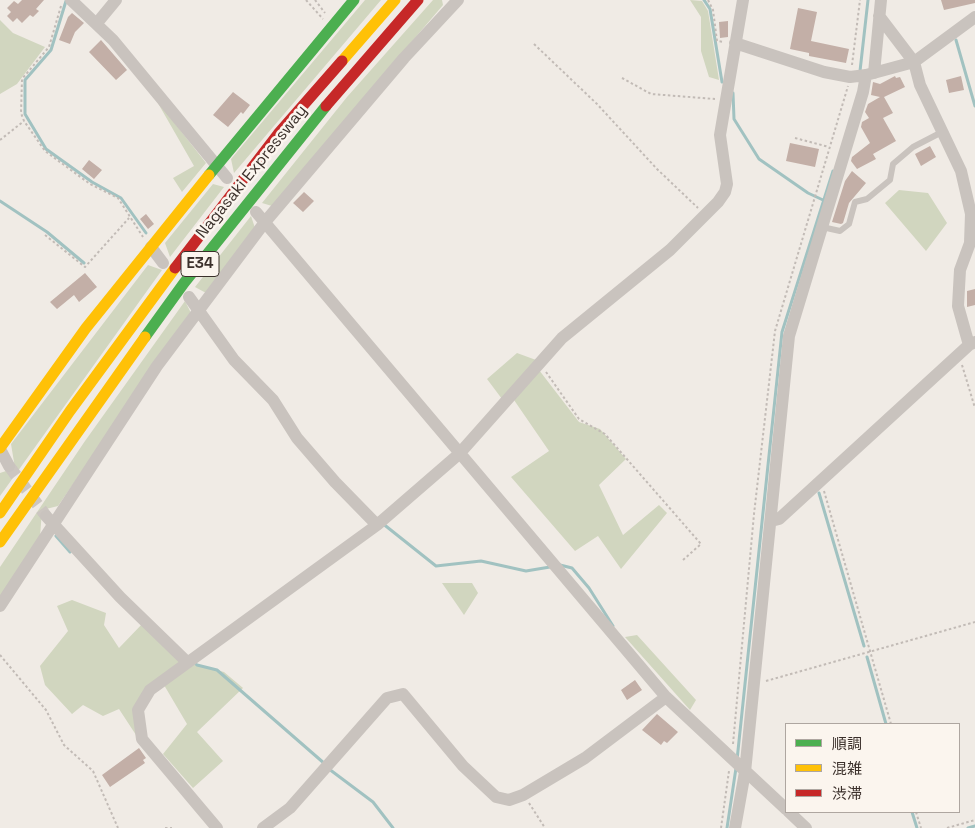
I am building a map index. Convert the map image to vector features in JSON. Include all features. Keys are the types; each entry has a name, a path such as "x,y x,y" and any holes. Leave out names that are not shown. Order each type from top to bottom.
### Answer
{"main road":[{"path":"0,449 86,328 216,166 354,0"},
{"name":"Nagasaki Expressway","path":"0,513 70,411 184,256 278,134 395,0"},
{"name":"Nagasaki Expressway","path":"0,542 184,283 293,145 362,62 418,0"}],"street":[{"path":"71,0 97,23 227,178"},
{"path":"97,23 116,0"},
{"path":"0,606 50,521 157,366 265,222 404,58 458,0"},
{"path":"217,828 142,739 138,710 150,690 380,522 459,454 540,364 580,323 670,250 725,192 727,184 720,136 743,0"},
{"path":"736,828 745,772 789,336 870,74 881,0"},
{"path":"771,521 780,519 972,344 958,306 960,270 970,243 971,214 961,172 920,85 914,62 880,16"},
{"path":"735,43 824,72 850,77 870,74 914,62 975,17"},
{"path":"256,212 666,697 785,808"},
{"path":"151,247 163,263"},
{"path":"189,297 234,360 273,400 297,438 334,482 380,522"},
{"path":"0,449 9,466"},
{"path":"50,521 124,600 191,659"},
{"path":"263,828 290,808 387,698 402,694 463,766 496,797 509,800 523,795 585,758 666,697"},
{"path":"790,813 806,828"}],"lane":[{"path":"822,228 840,231 849,224 855,202 867,199 890,180 893,164 913,147 942,132"}],"path":[{"path":"62,0 60,16 49,47 22,79 21,113 24,121 45,151 90,184 118,198 151,247"},
{"path":"306,0 323,19 333,26"},
{"path":"315,0 333,26"},
{"path":"708,0 712,10 717,41 735,43"},
{"path":"815,200 850,77 860,0"},
{"path":"534,44 597,104 657,169 705,215"},
{"path":"622,78 651,94 725,99"},
{"path":"0,140 24,121"},
{"path":"795,138 830,147"},
{"path":"45,235 85,267 130,218"},
{"path":"959,354 975,408"},
{"path":"540,364 579,419 605,434 701,544 684,560"},
{"path":"821,481 891,723"},
{"path":"754,684 975,622"},
{"path":"0,655 46,710 64,745 93,770 118,828"},
{"path":"721,828 731,759"},
{"path":"523,795 545,828"},
{"path":"916,813 921,828"},
{"path":"947,828 975,820"},
{"path":"165,828 172,828"}],"green space":[{"path":"365,0 381,0 234,173 231,159"},
{"path":"433,0 442,0 443,5 272,206 262,203 347,97"},
{"path":"690,0 702,1 708,11 719,80 709,77 701,51 701,17"},
{"path":"0,20 13,33 45,47 17,84 0,94"},
{"path":"155,98 206,163 182,192 173,178 194,166"},
{"path":"213,184 224,187 170,257 165,243"},
{"path":"899,190 928,193 947,223 926,251 885,203"},
{"path":"251,216 255,228 206,293 195,287"},
{"path":"148,265 162,270 0,496 0,473 15,468 11,444"},
{"path":"185,301 191,313 58,506 42,510 40,537 0,598 0,567 85,441"},
{"path":"517,353 536,360 502,399 487,379"},
{"path":"539,370 579,422 600,429 626,459 599,485 623,535 659,505 667,513 621,569 598,536 575,551 511,477 549,451 514,400"},
{"path":"442,583 472,583 478,593 464,615"},
{"path":"72,600 106,613 104,625 119,648 144,622 181,661 142,693 136,735 119,709 103,716 83,705 72,714 45,685 40,666 68,631 57,606"},
{"path":"637,635 696,700 690,710 625,637"},
{"path":"192,664 224,672 243,688 197,732 223,761 193,788 163,754 187,724 164,685"}],"building":[{"path":"22,0 44,0 36,9 39,11 33,17 30,15 22,23 17,18 13,22 7,16 11,12 7,8 14,1 18,4"},
{"path":"941,0 975,0 975,3 944,10"},
{"path":"798,8 817,12 811,41 849,49 846,63 809,56 809,53 790,49"},
{"path":"72,13 84,23 75,32 70,44 59,40 68,17"},
{"path":"728,21 728,37 720,38 719,22"},
{"path":"101,40 127,70 116,80 89,52"},
{"path":"895,76 896,78 900,77 905,87 884,97 893,113 883,118 896,141 873,154 876,159 857,169 851,161 852,157 870,143 861,127 862,122 869,118 865,112 868,104 880,97 871,95 873,82 880,84"},
{"path":"961,76 964,90 949,93 946,80"},
{"path":"233,92 250,105 228,127 213,115"},
{"path":"790,143 819,149 815,167 786,161"},
{"path":"930,146 936,157 921,166 915,154"},
{"path":"89,160 102,170 94,179 82,169"},
{"path":"852,171 866,183 849,203 843,223 832,222 845,181"},
{"path":"304,192 314,201 303,212 293,203"},
{"path":"146,214 154,224 148,229 140,219"},
{"path":"85,273 97,287 79,302 74,295 57,309 50,302"},
{"path":"975,289 975,305 967,307 967,291"},
{"path":"635,680 642,690 627,700 621,690"},
{"path":"657,714 678,732 667,743 664,741 661,745 642,730"},
{"path":"139,748 146,758 143,760 145,763 110,787 102,775"}],"waterway":[{"path":"704,0 710,9 722,82"},
{"path":"860,71 868,0"},
{"path":"66,1 51,50 25,80 25,114 46,149 92,182 121,198 146,233"},
{"path":"956,40 975,106"},
{"path":"733,93 734,119 759,159 808,193 823,200"},
{"path":"737,760 782,332 833,171"},
{"path":"0,201 47,232 84,263"},
{"path":"819,493 864,646"},
{"path":"382,523 436,566 481,561 526,571 550,567"},
{"path":"56,536 70,552"},
{"path":"560,565 572,568 589,588 613,626"},
{"path":"867,657 886,723"},
{"path":"194,662 197,665 217,670 325,764"},
{"path":"727,828 736,768"},
{"path":"329,769 373,802 393,828"},
{"path":"912,813 917,828"},
{"path":"968,828 975,826"}],"tunnel":[{"path":"9,466 46,516"}],"traffic: fast":[{"path":"209,175 354,0"},
{"path":"145,337 184,283 326,106"}],"traffic: slow":[{"path":"342,61 395,0"},
{"path":"0,448 86,328 209,175"},
{"path":"0,513 70,411 175,268"},
{"path":"0,542 145,337"}],"traffic: jam":[{"path":"326,106 418,0"},
{"path":"175,268 278,134 342,61"}]}
